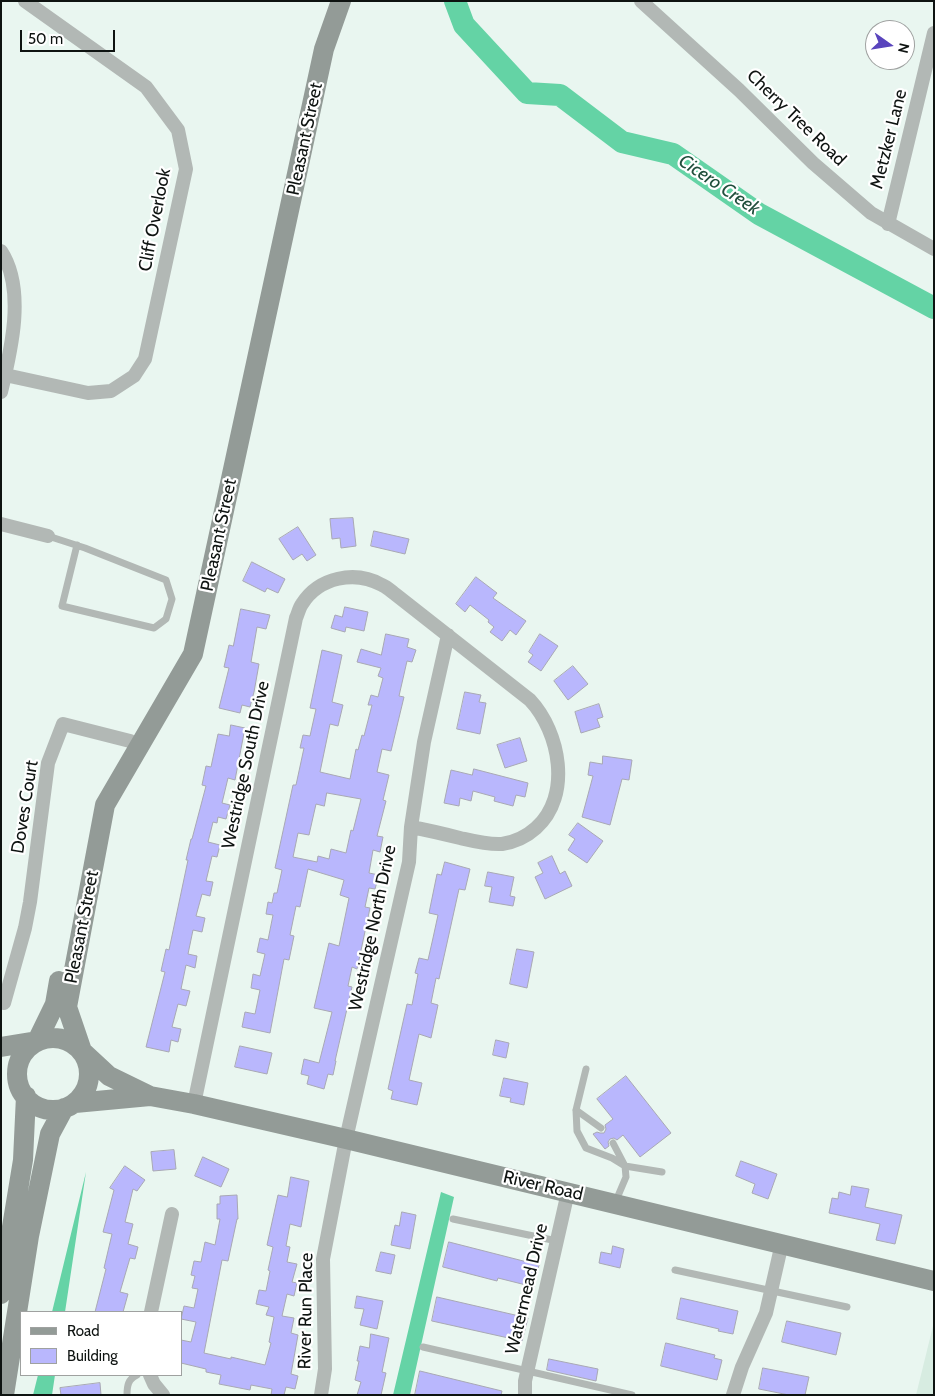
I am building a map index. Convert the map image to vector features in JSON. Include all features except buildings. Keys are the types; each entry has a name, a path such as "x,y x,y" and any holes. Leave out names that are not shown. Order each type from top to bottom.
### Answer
{"main road":[{"name":"Pleasant Street","path":"82,1051 67,1007 105,805 180,654 312,45 327,1"},
{"name":"Pleasant Street","path":"37,1041 55,1004 93,801 134,745 192,654 324,49 341,1"},
{"path":"1,1047 49,1038 61,1038 72,1043 82,1051 90,1072 88,1084 83,1094 70,1105 50,1134 31,1227 4,1395"},
{"path":"1,1294 23,1160 22,1090 18,1071 20,1059 27,1049 37,1041"},
{"name":"River Road","path":"82,1051 109,1076 150,1096 194,1104 346,1139 934,1281"},
{"path":"1,1070 22,1090 31,1102 41,1108 53,1110 70,1105"},
{"name":"River Road","path":"70,1105 150,1096"}],"street":[{"name":"Cliff Overlook","path":"3,374 88,393 111,390 134,376 145,359 186,169 178,130 146,88 25,1"},
{"name":"Cherry Tree Road","path":"641,1 740,90 813,162 871,213 934,250"},
{"name":"Metzker Lane","path":"888,224 934,34"},
{"path":"1,251 6,258 13,278 15,318 1,392"},
{"path":"1,524 48,536"},
{"name":"Westridge South Drive","path":"194,1104 296,618 301,605 310,594 332,580 346,577 368,579 382,585 395,594 530,700 540,710 554,746 559,779 552,807 543,822 518,840 500,844 485,843 411,827"},
{"name":"Westridge North Drive","path":"346,1139 409,862 411,827 424,742 448,635"},
{"name":"Doves Court","path":"4,1003 25,928 30,902 48,763 63,724 134,745"},
{"name":"River Run Place","path":"321,1395 326,1370 323,1259 346,1139"},
{"name":"Watermead Drive","path":"525,1395 527,1371 568,1192"},
{"path":"151,1311 172,1214"},
{"path":"733,1395 742,1366 766,1313 782,1243"},
{"path":"150,1376 163,1395"}],"lane":[{"path":"48,536 77,545 166,580 172,599 166,619 154,628 62,606 77,545"},
{"path":"586,1069 576,1110 577,1131 586,1148 612,1158 625,1166 662,1172"},
{"path":"576,1110 601,1128"},
{"path":"613,1143 625,1166 626,1177 615,1203"},
{"path":"453,1218 557,1241"},
{"path":"675,1270 847,1307"},
{"path":"423,1347 632,1395"},
{"path":"126,1395 127,1384 134,1376"}],"shaded area":[{"path":"934,1322 934,1395 916,1395"}],"green space":[{"path":"86,1172 65,1311 52,1311"},
{"path":"441,1192 454,1197 410,1395 393,1395"},
{"path":"38,1376 55,1376 52,1395 33,1395"}],"waterway":[{"name":"Cicero Creek","path":"455,1 464,25 527,93 560,95 622,142 673,154 759,214 934,308"}]}
